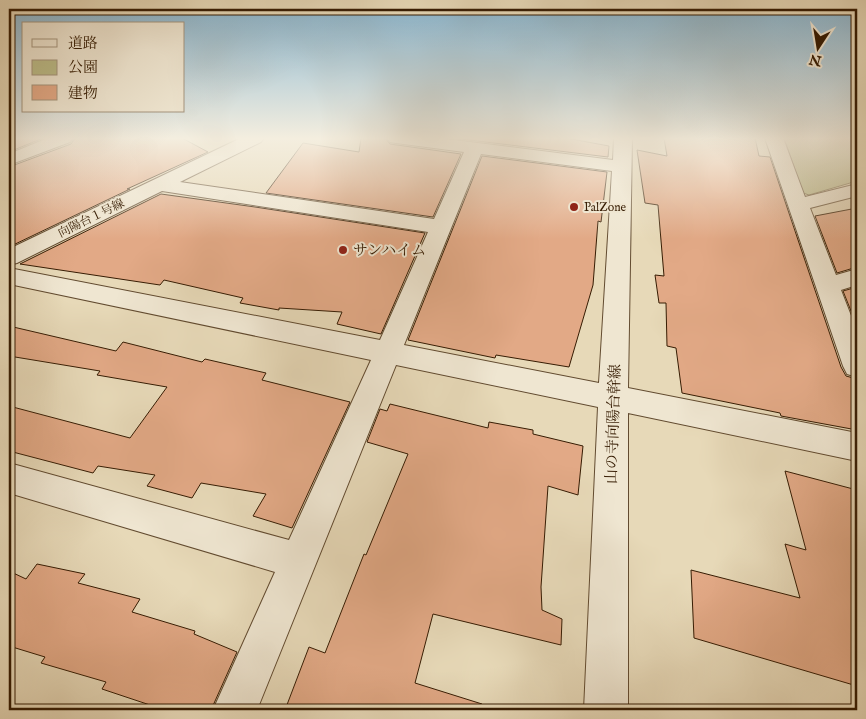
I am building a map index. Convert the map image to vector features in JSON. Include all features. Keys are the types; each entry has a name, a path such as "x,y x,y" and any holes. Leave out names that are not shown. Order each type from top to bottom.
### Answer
{"street":[{"name":"向陽台１号線","path":"9,258 184,172"},
{"path":"235,710 465,172"},
{"name":"山の寺向陽台幹線","path":"606,710 613,398 622,172"},
{"path":"786,172 857,366"},
{"path":"159,185 441,227"},
{"path":"798,205 857,190"},
{"path":"9,276 857,446"},
{"path":"828,285 857,276"},
{"path":"9,478 299,561"}],"green space":[{"path":"796,172 857,172 857,181 809,195 803,193"}],"building":[{"path":"9,172 165,172 127,189 130,189 9,247"},
{"path":"282,172 453,172 433,217 266,193"},
{"path":"476,172 607,172 601,222 598,221 593,285 569,367 496,355 495,358 408,340"},
{"path":"640,172 775,172 841,367 846,376 857,379 857,430 781,416 780,413 682,393 676,348 667,346 666,303 659,303 655,275 664,276 658,205 645,203"},
{"path":"161,194 425,233 381,334 337,324 342,312 279,308 279,310 240,303 243,298 164,280 160,285 20,264"},
{"path":"857,208 857,267 837,273 815,216"},
{"path":"857,287 857,326 843,291"},
{"path":"9,326 116,351 123,342 202,362 205,359 266,373 262,380 350,402 292,528 253,516 266,494 201,483 192,498 147,486 155,475 98,466 93,473 9,451 9,406 130,438 167,387 97,375 100,371 9,356"},
{"path":"390,404 488,428 489,422 533,430 533,434 583,446 578,495 548,486 541,587 542,610 562,619 561,645 433,614 415,683 482,704 481,710 285,710 309,647 325,653 364,554 366,555 408,454 367,442 380,409 387,411"},
{"path":"785,471 857,490 857,686 694,638 691,570 800,598 785,544 806,550"},
{"path":"37,564 85,574 78,583 140,599 132,612 195,631 194,634 237,652 211,710 165,710 102,689 106,682 41,663 45,657 9,646 9,571 26,579"}],"place":[{"name":"PalZone","path":"574,207"},
{"name":"サンハイム","path":"343,250"}]}
